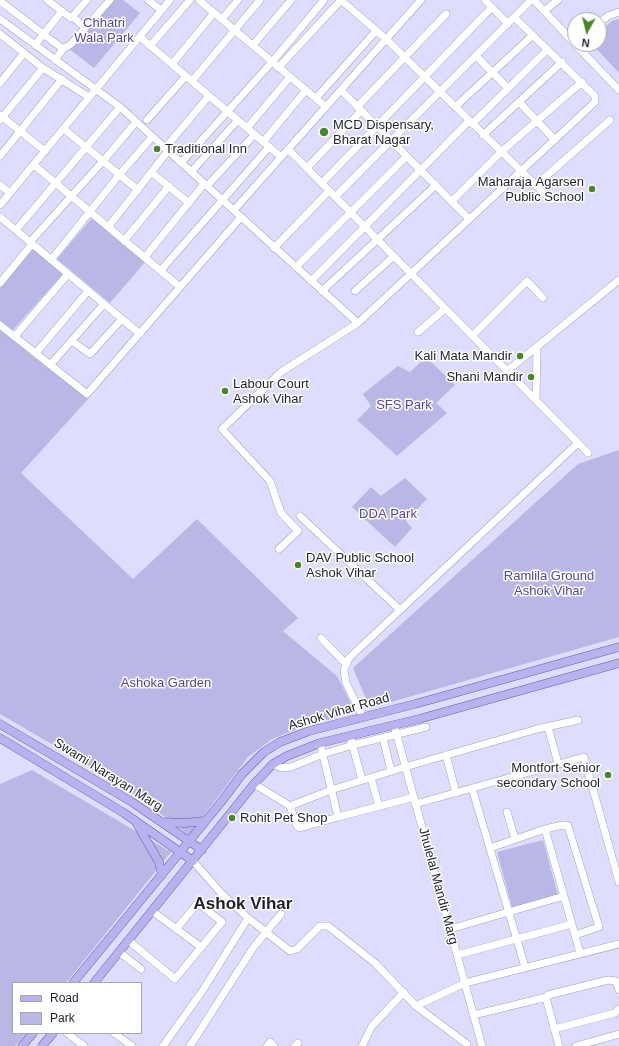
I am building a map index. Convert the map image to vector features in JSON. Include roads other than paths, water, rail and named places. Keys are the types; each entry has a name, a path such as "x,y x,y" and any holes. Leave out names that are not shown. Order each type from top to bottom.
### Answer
{"main road":[{"name":"Ashok Vihar Road","path":"74,982 162,875 242,774 264,752 280,742 309,731 619,647"},
{"name":"Ashok Vihar Road","path":"95,982 254,784 274,764 287,756 320,743 394,725 619,663"},
{"name":"Swami Narayan Marg","path":"0,724 132,802 202,850"},
{"name":"Swami Narayan Marg","path":"0,738 134,820 181,851 193,861"},
{"path":"134,820 159,862 162,875"},
{"path":"161,822 178,823 205,821"},
{"path":"22,1046 32,1034"},
{"path":"42,1046 52,1034"}],"street":[{"path":"47,0 73,17 84,27"},
{"path":"73,17 87,0"},
{"path":"55,60 63,49 71,44 84,27 87,27 110,0"},
{"path":"148,0 161,10"},
{"path":"0,205 170,0"},
{"path":"150,46 190,0"},
{"path":"199,0 326,107"},
{"path":"222,20 238,0"},
{"path":"147,120 189,79 235,30 260,0"},
{"path":"253,45 291,0"},
{"path":"275,65 324,0"},
{"path":"181,163 228,111 341,0 386,39 551,200"},
{"path":"234,210 421,0"},
{"path":"485,0 508,24"},
{"path":"274,248 392,141 514,17 533,0 567,35"},
{"path":"544,11 558,0"},
{"path":"0,1 63,49"},
{"path":"322,184 376,126 492,7"},
{"path":"35,45 62,11"},
{"path":"607,17 619,12"},
{"path":"172,64 214,13"},
{"path":"307,168 404,58 446,14"},
{"path":"279,549 298,531 281,513 270,481 222,429 281,372 358,323 469,218 596,102 595,96 582,82 514,17"},
{"path":"0,19 120,107 358,323"},
{"path":"7,25 0,34 43,68 89,97"},
{"path":"316,98 376,31"},
{"path":"455,107 533,35"},
{"path":"140,37 281,157"},
{"path":"311,281 471,122 547,50"},
{"path":"583,52 619,90"},
{"path":"0,83 24,53"},
{"path":"476,56 508,88"},
{"path":"483,134 562,62"},
{"path":"43,68 1,117 45,152"},
{"path":"247,128 290,78"},
{"path":"0,156 21,132 62,79"},
{"path":"452,201 501,152 582,82"},
{"path":"161,270 222,200 306,90"},
{"path":"341,90 469,218"},
{"path":"108,227 152,173 166,149 209,96"},
{"path":"519,102 554,140"},
{"path":"16,230 120,107"},
{"path":"191,172 238,120"},
{"path":"536,185 610,120"},
{"path":"0,283 70,196 104,160 136,122"},
{"path":"64,129 104,160 138,190"},
{"path":"145,257 189,203 255,134"},
{"path":"52,260 120,174 152,137"},
{"path":"288,149 588,453"},
{"path":"296,267 407,156"},
{"path":"34,165 180,287"},
{"path":"152,173 189,203"},
{"path":"0,185 10,194"},
{"path":"322,291 436,185"},
{"path":"124,241 169,186"},
{"path":"0,217 140,334"},
{"path":"0,324 86,394 241,217"},
{"path":"355,291 394,256"},
{"path":"15,336 68,274"},
{"path":"507,371 619,280"},
{"path":"472,336 527,281 543,298"},
{"path":"36,353 88,291"},
{"path":"50,365 104,304"},
{"path":"418,332 445,309"},
{"path":"72,340 90,354 122,319"},
{"path":"536,400 537,347"},
{"path":"363,717 346,683 344,670 349,658 578,443"},
{"path":"300,516 400,610"},
{"path":"320,638 346,664"},
{"path":"290,806 331,790 391,771 578,720"},
{"name":"Jhulelal Mandir Marg","path":"394,725 481,1044"},
{"path":"274,764 282,768 291,767 323,754 353,745 426,727"},
{"path":"548,727 558,763"},
{"path":"350,736 362,780"},
{"path":"383,738 391,771"},
{"path":"320,743 338,817"},
{"path":"446,755 456,793"},
{"path":"254,784 290,806 300,828 379,806 456,793 558,763 584,757 619,882"},
{"path":"371,778 379,806"},
{"path":"472,788 525,967"},
{"path":"507,812 515,839"},
{"path":"490,848 545,829 563,825 568,826 599,927 575,935"},
{"path":"545,829 580,953"},
{"path":"193,861 221,893 248,918 290,952 293,952 320,926 328,926 375,964 416,1006 467,1045 481,1044"},
{"path":"450,929 564,896"},
{"path":"128,940 175,979 222,922 198,903 176,929"},
{"path":"152,911 202,947"},
{"path":"190,1046 265,932 281,914"},
{"path":"163,1046 203,990 248,918"},
{"path":"457,955 572,924"},
{"path":"416,1006 465,983 619,944"},
{"path":"119,952 141,969"},
{"path":"474,1015 608,980 616,981 619,990"},
{"path":"362,1046 372,1026 404,992"},
{"path":"547,997 559,1046"},
{"path":"554,1029 615,1013 619,1010"},
{"path":"68,1034 84,1046"},
{"path":"115,1034 132,1046"},
{"path":"576,1046 619,1034"},
{"path":"267,1046 270,1042 274,1046"}],"place":[{"name":"MCD Dispensary, Bharat Nagar","path":"324,132"},
{"name":"Traditional Inn","path":"157,149"},
{"name":"Maharaja Agarsen Public School","path":"592,189"},
{"name":"Kali Mata Mandir","path":"520,356"},
{"name":"Shani Mandir","path":"531,377"},
{"name":"Labour Court Ashok Vihar","path":"225,391"},
{"name":"DAV Public School Ashok Vihar","path":"298,565"},
{"name":"Montfort Senior secondary School","path":"608,775"},
{"name":"Rohit Pet Shop","path":"232,818"}],"district":[{"name":"Ashok Vihar","path":"243,904"}],"park label":[{"name":"Chhatri Wala Park","path":"104,30"},
{"name":"SFS Park","path":"404,405"},
{"name":"DDA Park","path":"388,514"},
{"name":"Ramlila Ground Ashok Vihar","path":"549,584"},
{"name":"Ashoka Garden","path":"166,683"}]}
